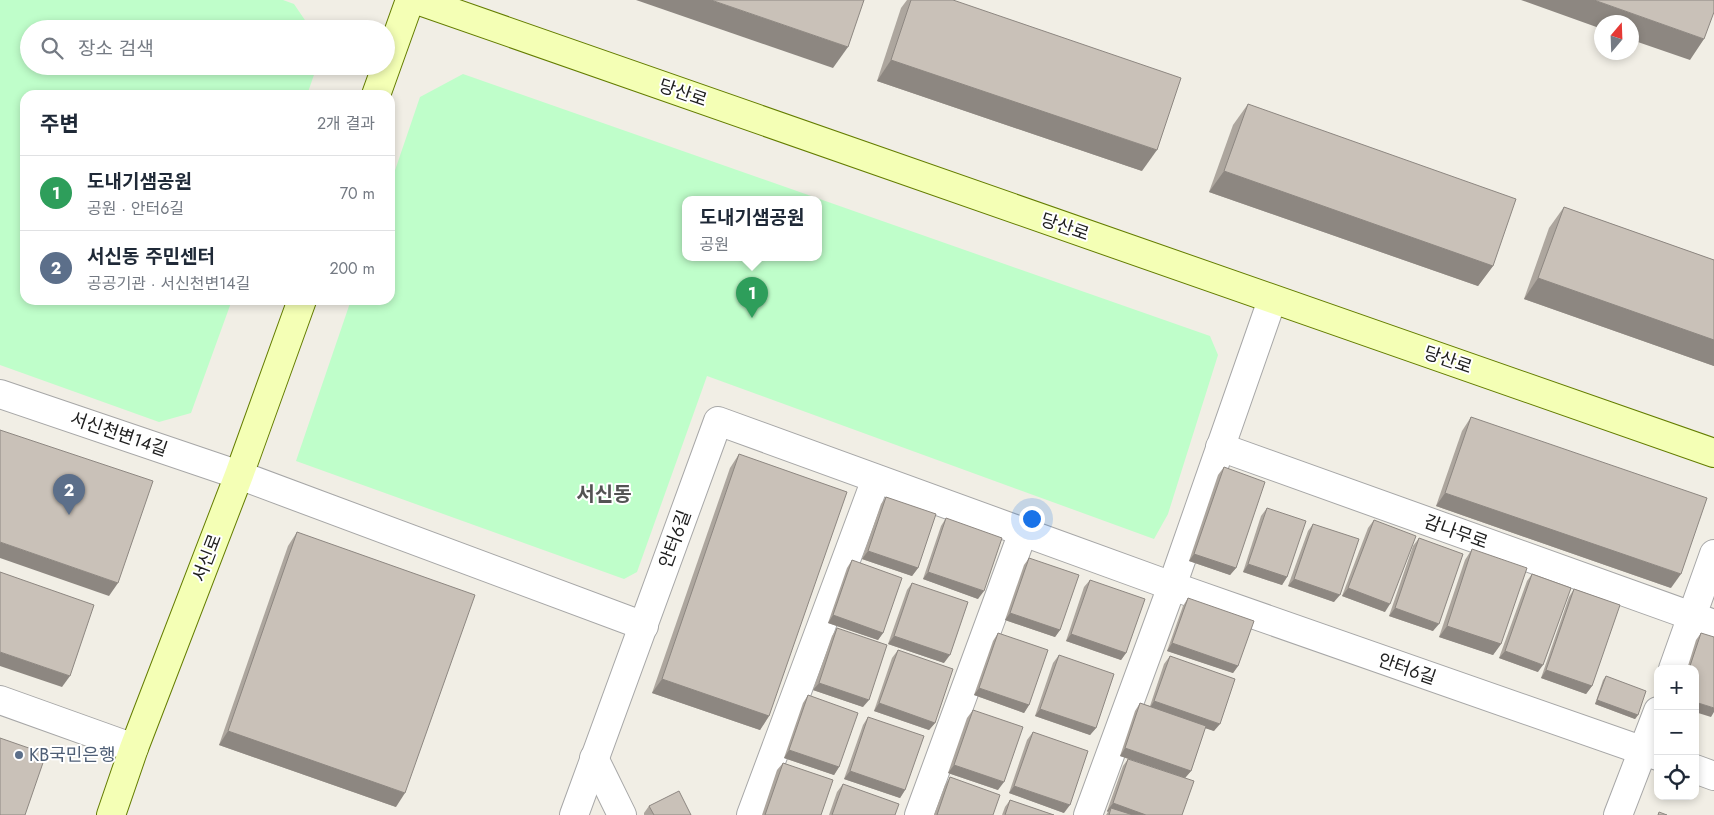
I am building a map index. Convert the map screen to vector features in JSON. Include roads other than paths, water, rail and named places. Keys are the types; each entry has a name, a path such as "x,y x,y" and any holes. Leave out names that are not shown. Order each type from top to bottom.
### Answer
{"street":[{"path":"395,42 410,0"},
{"name":"당산로","path":"417,0 1714,453"},
{"path":"378,90 383,75"},
{"path":"1088,815 1172,586 1272,300"},
{"name":"서신로","path":"111,815 134,748 239,475 300,305"},
{"name":"서신천변14길","path":"0,394 239,475 644,626"},
{"name":"안터6길","path":"574,815 718,421 1172,586 1650,754"},
{"name":"감나무로","path":"1220,447 1703,621"},
{"path":"751,815 876,479"},
{"path":"919,815 1023,532"},
{"path":"1676,665 1703,621 1714,554"},
{"path":"0,700 134,748"},
{"path":"1618,815 1650,754 1654,733"},
{"path":"594,758 622,815"},
{"path":"1699,770 1714,776"}],"place":[{"name":"도내기샘공원","path":"752,318"},
{"name":"서신동 주민센터","path":"69,515"},
{"name":"KB국민은행","path":"19,755"}],"district":[{"name":"서신동","path":"604,494"}]}
